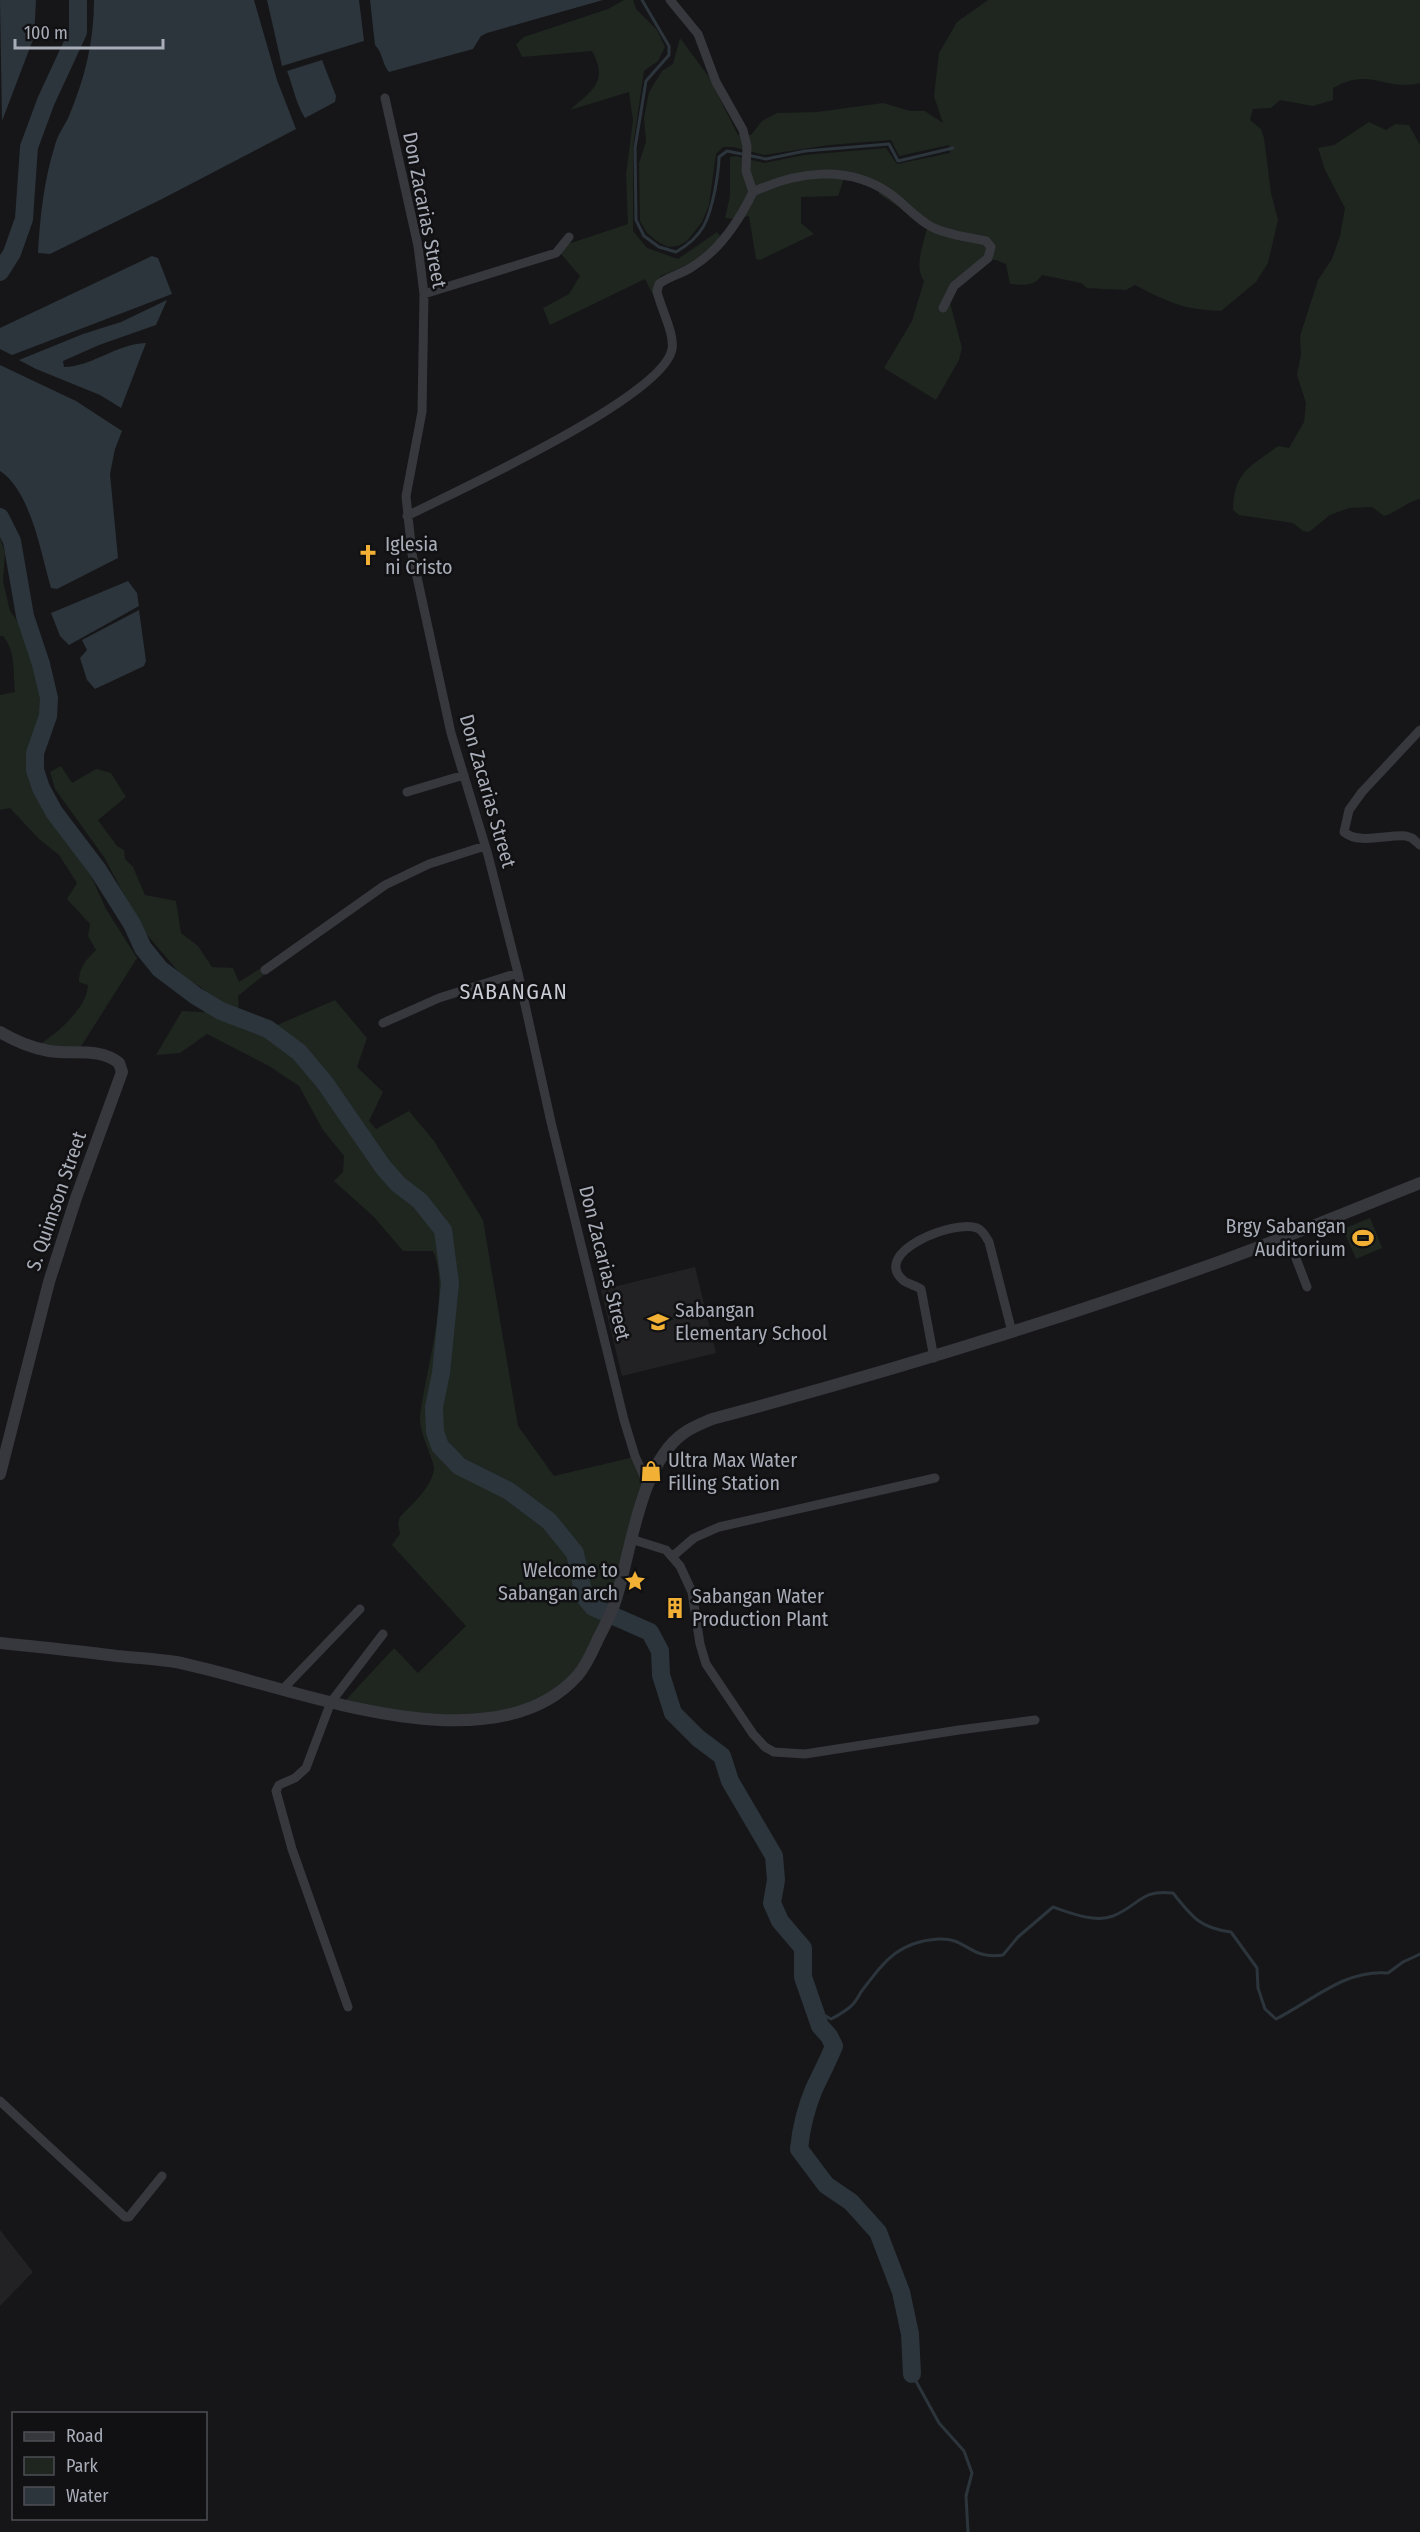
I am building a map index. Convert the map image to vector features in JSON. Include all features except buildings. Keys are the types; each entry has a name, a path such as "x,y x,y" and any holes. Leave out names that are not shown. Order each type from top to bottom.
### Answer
{"street":[{"path":"670,0 670,3 698,34 716,82 743,130 747,146 746,171 753,192"},
{"name":"Don Zacarias Street","path":"385,98 418,246 424,294 422,412 406,490 406,516 412,554 451,733 485,846 518,973 551,1122 624,1420 635,1456 648,1485"},
{"path":"406,516 594,419 617,405 650,378 668,359 672,349 672,338 657,291 659,284 690,269 710,254 740,217 753,192 777,182 827,172 849,176 886,191 933,228 990,243 989,256 954,286 943,308"},
{"path":"424,294 556,253 569,237"},
{"path":"1420,730 1362,792 1349,810 1344,832 1350,836 1364,838 1406,836 1420,845"},
{"path":"407,792 464,775"},
{"path":"265,970 385,885 429,864 485,846"},
{"path":"383,1023 439,998 518,973"},
{"name":"S. Quimson Street","path":"0,1032 25,1044 49,1051 93,1053 106,1056 119,1063 122,1072 76,1198 49,1282 0,1474"},
{"path":"0,1643 174,1662 331,1702 405,1716 450,1720 497,1718 513,1714 545,1701 577,1676 590,1658 615,1603 631,1539 648,1485 669,1447 683,1433 702,1423 934,1358 1202,1268 1420,1183"},
{"path":"934,1358 921,1289 903,1280 896,1271 895,1265 900,1254 920,1239 964,1226 978,1228 984,1234 989,1242 1012,1332"},
{"path":"1287,1235 1307,1287"},
{"path":"673,1556 694,1538 719,1527 935,1478"},
{"path":"631,1539 659,1546 673,1556 680,1566 692,1592 700,1644 706,1664 753,1734 774,1752 805,1754 1035,1720"},
{"path":"282,1690 360,1610"},
{"path":"348,2007 292,1849 276,1791 279,1785 295,1778 306,1767 331,1702 383,1634"},
{"path":"0,2101 125,2217 129,2217 162,2176"}],"shaded area":[{"name":"Sabangan Elementary School","path":"695,1267 716,1353 622,1376 601,1290"},
{"path":"0,2230 33,2272 0,2306"}],"green space":[{"path":"624,0 633,0 636,9 657,30 665,47 658,61 644,71 633,147 633,231 647,248 678,259 717,232 721,237 694,262 661,276 657,285 659,307 645,279 550,325 543,308 569,294 580,276 556,248 628,224 626,175 633,120 629,92 570,110 596,85 599,70 592,51 522,57 516,44 524,37 608,9"},
{"path":"988,0 1420,0 1420,83 1408,85 1358,79 1333,88 1333,100 1313,106 1280,100 1271,108 1253,109 1250,120 1261,129 1264,138 1271,193 1278,220 1268,263 1256,282 1221,311 1196,309 1176,304 1135,285 1126,290 1087,288 1081,283 1042,275 1032,283 1010,284 1006,264 994,260 979,264 967,275 949,299 962,348 959,360 936,400 884,368 912,321 924,281 921,276 920,263 927,229 917,219 879,194 879,186 846,173 838,196 801,197 801,223 814,234 760,260 756,259 749,216 735,219 725,218 730,196 730,157 736,156 764,163 804,155 886,148 897,164 950,153 949,145 899,156 891,140 829,145 764,155 733,147 723,147 716,154 709,205 702,222 687,241 678,246 668,247 647,233 640,221 639,163 646,142 644,118 649,92 662,71 673,64 680,38 709,77 738,135 751,135 762,121 777,113 817,112 883,103 910,111 925,111 943,123 934,96 939,53 957,22"},
{"path":"1369,122 1386,130 1395,124 1409,125 1420,145 1420,499 1384,516 1372,507 1349,508 1330,515 1309,532 1303,531 1293,523 1239,515 1233,510 1234,497 1240,478 1245,471 1278,446 1289,448 1304,422 1306,403 1297,375 1301,354 1300,336 1318,280 1332,259 1340,236 1345,208 1325,170 1318,148 1334,145"},
{"path":"0,537 5,553 3,581 10,611 23,629 30,654 50,697 46,711 33,736 30,751 30,772 36,794 48,818 86,858 106,909 137,958 75,1056 37,1046 69,1020 86,994 88,985 79,982 84,964 96,950 88,936 90,924 67,899 77,883 59,855 39,839 10,808 0,810 0,695 15,692 12,655 7,642 3,636 0,636"},
{"path":"61,766 72,783 96,769 111,773 126,797 98,820 117,846 124,850 125,859 133,867 145,895 176,901 181,933 198,946 212,967 233,968 239,982 277,958 279,963 238,996 239,1015 268,1029 335,1000 367,1038 357,1067 383,1092 369,1121 376,1129 409,1111 434,1141 483,1220 518,1426 554,1476 634,1457 648,1493 616,1605 557,1698 463,1719 343,1703 394,1648 418,1673 466,1626 392,1545 400,1534 398,1523 400,1517 425,1490 434,1470 420,1424 438,1310 438,1268 433,1251 403,1251 374,1217 334,1181 343,1172 344,1156 323,1130 299,1086 269,1066 207,1034 180,1053 156,1055 182,1011 237,1014 219,1006 202,988 183,977 143,930 104,857 55,789 50,772"},
{"name":"Brgy Sabangan Auditorium","path":"1370,1218 1382,1248 1356,1259 1343,1229"}],"water":[{"path":"0,0 36,0 34,37 2,121"},
{"path":"94,0 254,0 277,80 296,129 50,254 38,253 41,212 48,171 56,141 80,88 90,45"},
{"path":"267,0 359,0 364,41 282,66"},
{"path":"370,0 603,0 487,33 481,36 473,49 389,72 375,45"},
{"path":"322,60 336,96 335,102 305,118 287,71"},
{"path":"152,256 158,258 172,294 12,355 0,349 0,328"},
{"path":"167,300 156,325 99,345 63,361 64,367 74,366 124,347 146,343 121,408 100,395 19,360 83,334 121,322"},
{"path":"0,365 76,401 122,431 115,449 110,474 118,558 57,589 51,588 39,541 20,493 11,480 0,471"},
{"path":"128,581 137,593 139,606 69,645 60,636 51,613"},
{"path":"139,610 146,661 144,666 95,689 87,680 80,658 87,650 82,640"}],"waterway":[{"path":"0,272 12,253 24,219 29,147 46,101 78,32 78,0"},
{"path":"642,0 669,46 669,55 646,81 635,148 636,220 644,236 659,247 676,252 693,240 704,226 710,210 719,157 727,151 766,159 805,151 889,144 898,161 953,148"},
{"path":"0,517 12,541 25,616 41,664 49,698 48,716 35,753 35,770 41,788 54,812 98,870 132,924 143,948 160,969 196,996 221,1011 268,1029 299,1052 325,1083 383,1167 398,1184 420,1201 443,1230 450,1283 441,1373 434,1407 435,1432 440,1446 459,1466 509,1491 549,1521 575,1553 584,1596 593,1607 650,1632 660,1651 661,1675 673,1713 698,1738 722,1756 730,1781 774,1856 776,1880 772,1903 780,1921 803,1948 803,1977 820,2026 834,2046 814,2089 799,2149 826,2185 851,2202 878,2232 901,2292 910,2334 912,2374"},
{"path":"815,2010 831,2019 843,2012 853,2004 869,1981 893,1955 912,1944 948,1939 975,1952 992,1956 1003,1955 1018,1937 1053,1907 1083,1916 1106,1918 1122,1912 1146,1896 1162,1892 1173,1893 1192,1915 1204,1924 1231,1932 1257,1968 1258,1988 1265,2009 1276,2019 1343,1981 1372,1973 1388,1973 1403,1962 1420,1954"},
{"path":"912,2374 939,2423 964,2451 972,2473 966,2496 968,2532"}],"place":[{"name":"Iglesia ni Cristo","path":"368,555"},
{"name":"Brgy Sabangan Auditorium","path":"1363,1238"},
{"name":"Sabangan Elementary School","path":"658,1322"},
{"name":"Ultra Max Water Filling Station","path":"651,1471"},
{"name":"Welcome to Sabangan arch","path":"635,1581"},
{"name":"Sabangan Water Production Plant","path":"675,1608"}],"district":[{"name":"SABANGAN","path":"514,991"}]}
